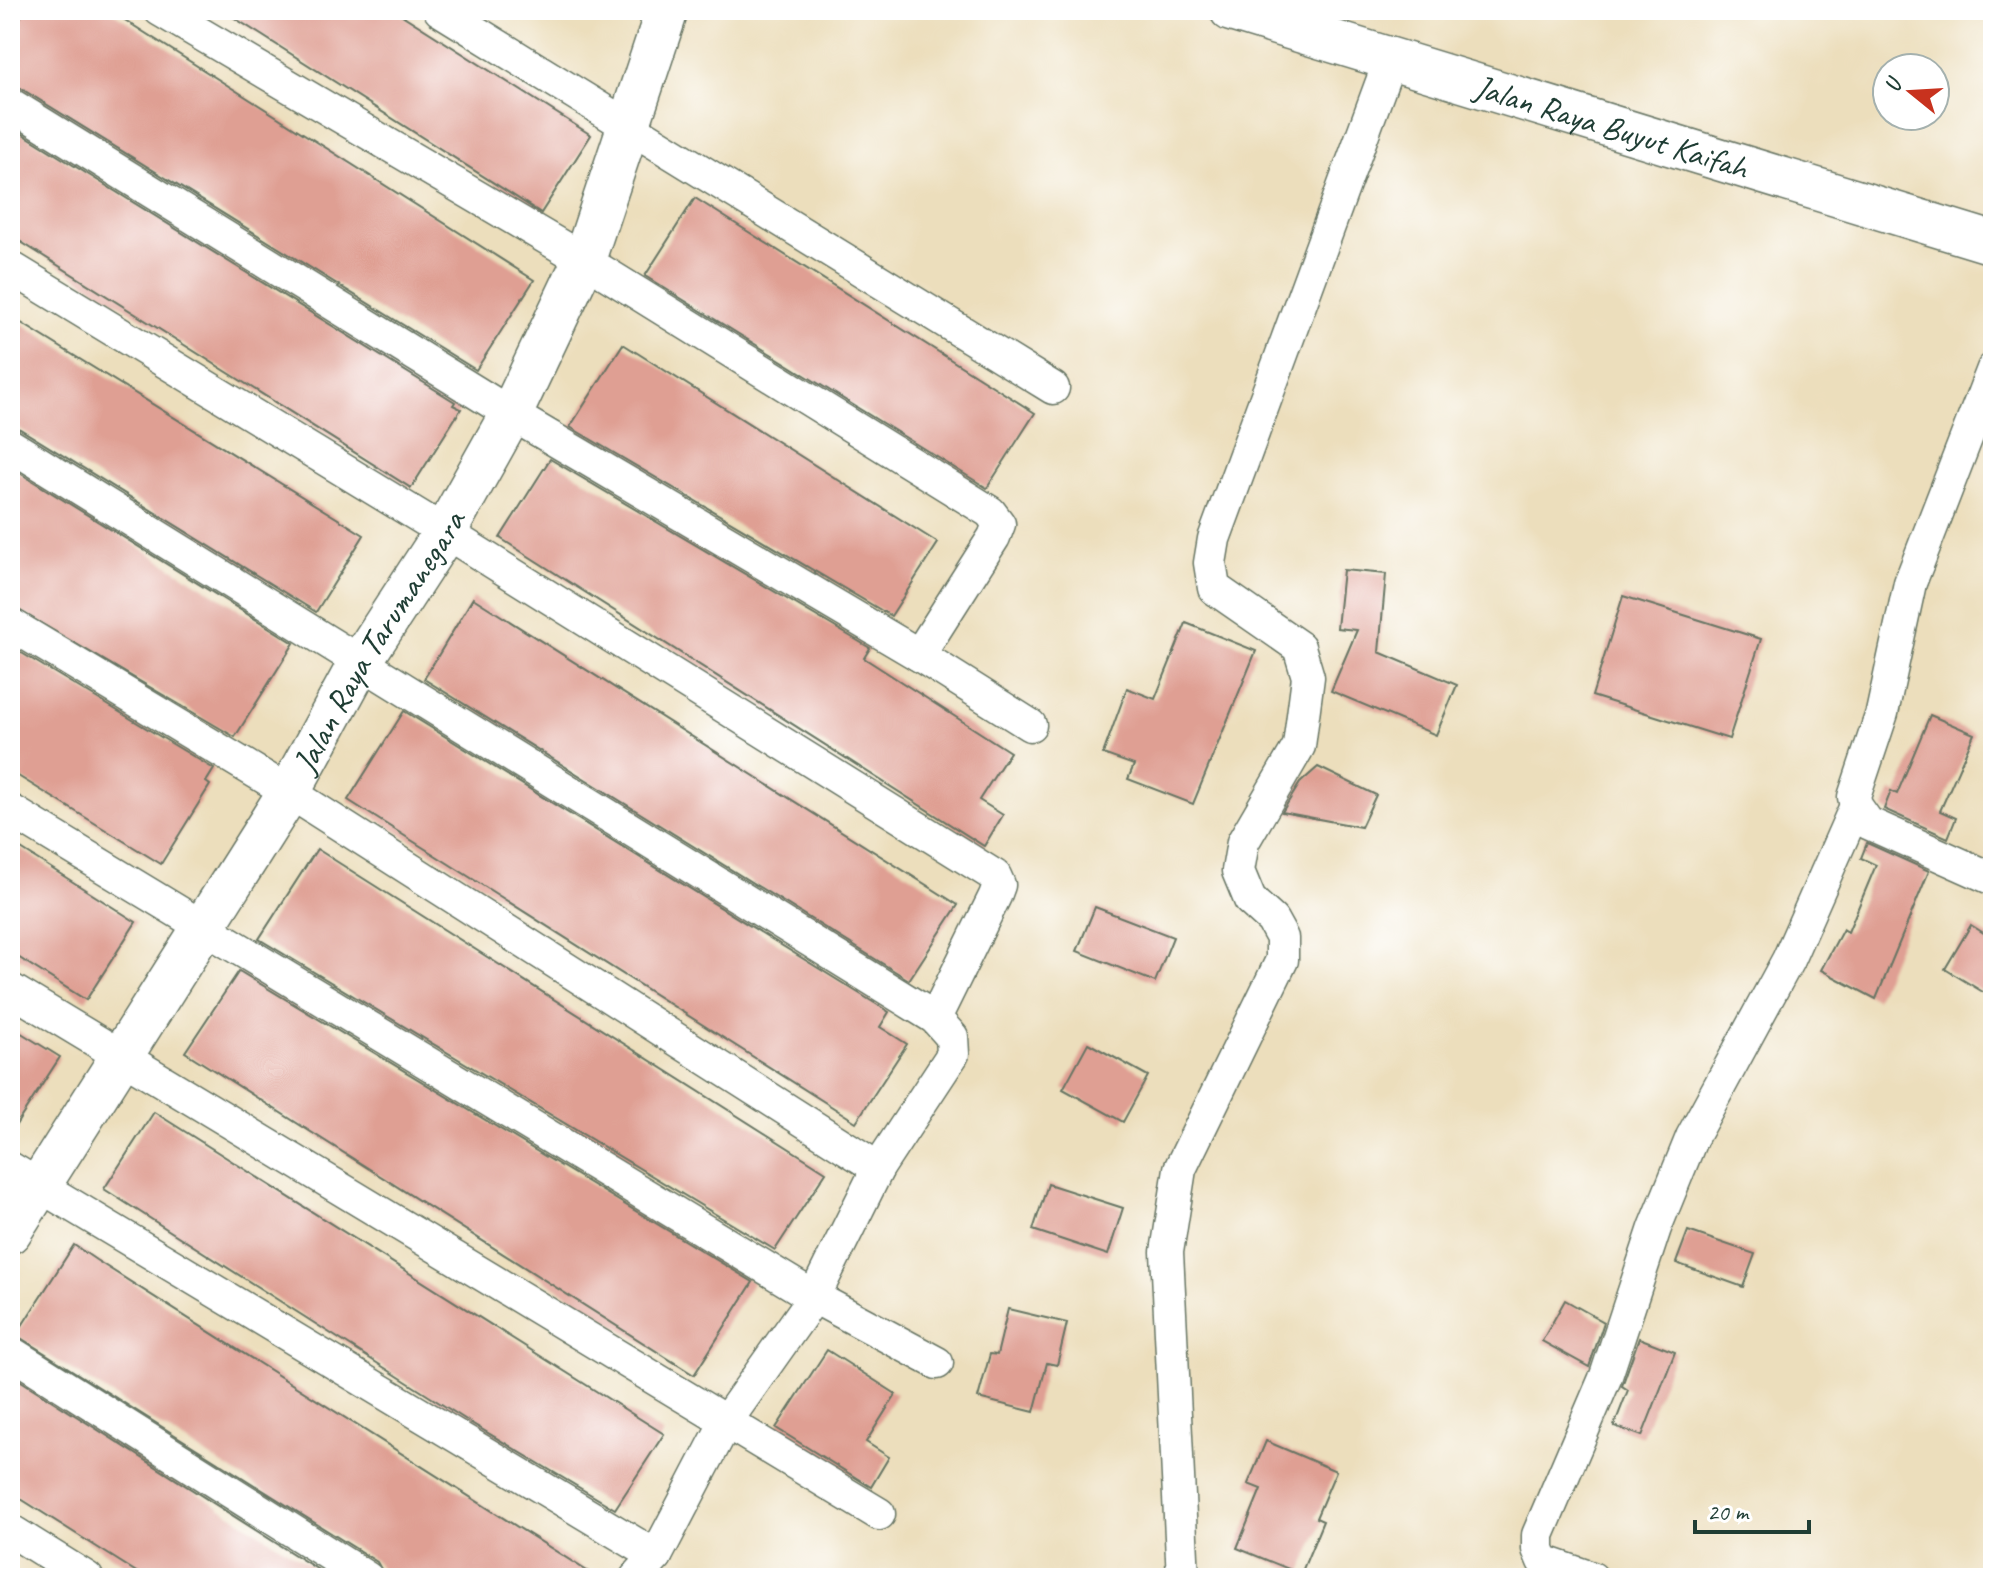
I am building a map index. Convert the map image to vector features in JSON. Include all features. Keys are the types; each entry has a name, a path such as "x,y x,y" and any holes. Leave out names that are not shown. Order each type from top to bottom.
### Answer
{"street":[{"path":"160,10 584,260 990,512 999,524 994,537 919,655"},
{"path":"440,10 1053,388"},
{"name":"Jalan Raya Tarumanegara","path":"10,1232 24,1177 120,1057 200,927 289,792 359,664 445,532 511,414 584,260 626,125 667,10"},
{"name":"Jalan Raya Buyut Kaifah","path":"1231,10 1993,243"},
{"path":"1183,1578 1167,1252 1180,1169 1282,960 1282,938 1272,920 1250,900 1238,871 1243,842 1299,746 1308,677 1299,647 1214,588 1210,563 1214,539 1390,60"},
{"path":"10,104 511,414 919,655 1030,725"},
{"path":"10,267 445,532 995,876 999,885 995,896 935,1018"},
{"path":"1993,369 1910,583 1882,713 1854,797 1856,806 1868,823 1993,879"},
{"path":"10,445 935,1018 952,1037 953,1054 878,1168 814,1297 727,1420 646,1567 24,1177"},
{"path":"10,624 289,792 878,1168"},
{"path":"1592,1578 1543,1561 1538,1549 1538,1535 1606,1376 1655,1228 1692,1137 1788,960 1856,806"},
{"path":"10,810 814,1297 937,1363"},
{"path":"10,989 879,1514"},
{"path":"10,1352 367,1578"},
{"path":"10,1530 87,1578"}],"building":[{"path":"25,10 109,10 534,280 476,370 20,88 10,85 10,34"},
{"path":"222,10 394,10 591,135 541,213"},
{"path":"10,126 455,402 453,405 461,409 411,488 10,235"},
{"path":"695,198 1035,413 987,488 645,276"},
{"path":"10,316 364,535 316,612 20,429 10,426"},
{"path":"623,344 938,543 891,616 570,427"},
{"path":"550,459 870,648 864,658 1010,752 979,800 1003,815 984,846 500,538"},
{"path":"10,467 294,643 235,737 10,605"},
{"path":"1343,570 1386,574 1379,652 1457,685 1436,735 1331,691 1357,630 1337,628"},
{"path":"1623,596 1761,639 1729,739 1592,696"},
{"path":"473,598 958,905 909,980 424,679"},
{"path":"1186,623 1256,651 1193,804 1128,779 1134,765 1103,754 1127,688 1155,699"},
{"path":"10,646 214,769 206,782 210,785 161,864 10,771"},
{"path":"404,711 889,1012 880,1027 907,1044 856,1122 348,800"},
{"path":"1930,715 1974,734 1940,811 1956,818 1948,838 1884,809 1891,791 1897,794"},
{"path":"1318,767 1376,795 1361,827 1282,812 1300,783"},
{"path":"10,842 136,922 86,1000 10,952"},
{"path":"1867,843 1929,871 1876,999 1821,970 1843,929 1848,932 1876,865 1861,858"},
{"path":"317,849 826,1172 775,1250 259,939"},
{"path":"1095,907 1173,937 1155,982 1077,951"},
{"path":"1971,925 1993,939 1993,998 1945,969"},
{"path":"239,971 753,1282 694,1375 185,1052"},
{"path":"10,1026 60,1057 10,1134"},
{"path":"1088,1043 1148,1076 1123,1122 1063,1089"},
{"path":"154,1112 664,1434 615,1509 468,1421 104,1189"},
{"path":"1048,1184 1123,1208 1108,1255 1033,1230"},
{"path":"1688,1231 1755,1254 1743,1287 1676,1263"},
{"path":"74,1245 598,1578 386,1578 377,1562 16,1335"},
{"path":"1565,1300 1604,1322 1589,1367 1542,1341"},
{"path":"1008,1309 1067,1323 1057,1365 1047,1363 1034,1412 978,1398 990,1354 997,1355"},
{"path":"1639,1338 1675,1352 1642,1436 1614,1426 1628,1390 1622,1386"},
{"path":"827,1350 896,1394 866,1442 889,1457 871,1487 776,1428"},
{"path":"10,1374 331,1578 146,1578 10,1492"},
{"path":"1266,1441 1336,1471 1316,1518 1323,1521 1301,1574 1237,1548 1261,1489 1248,1484"}]}
